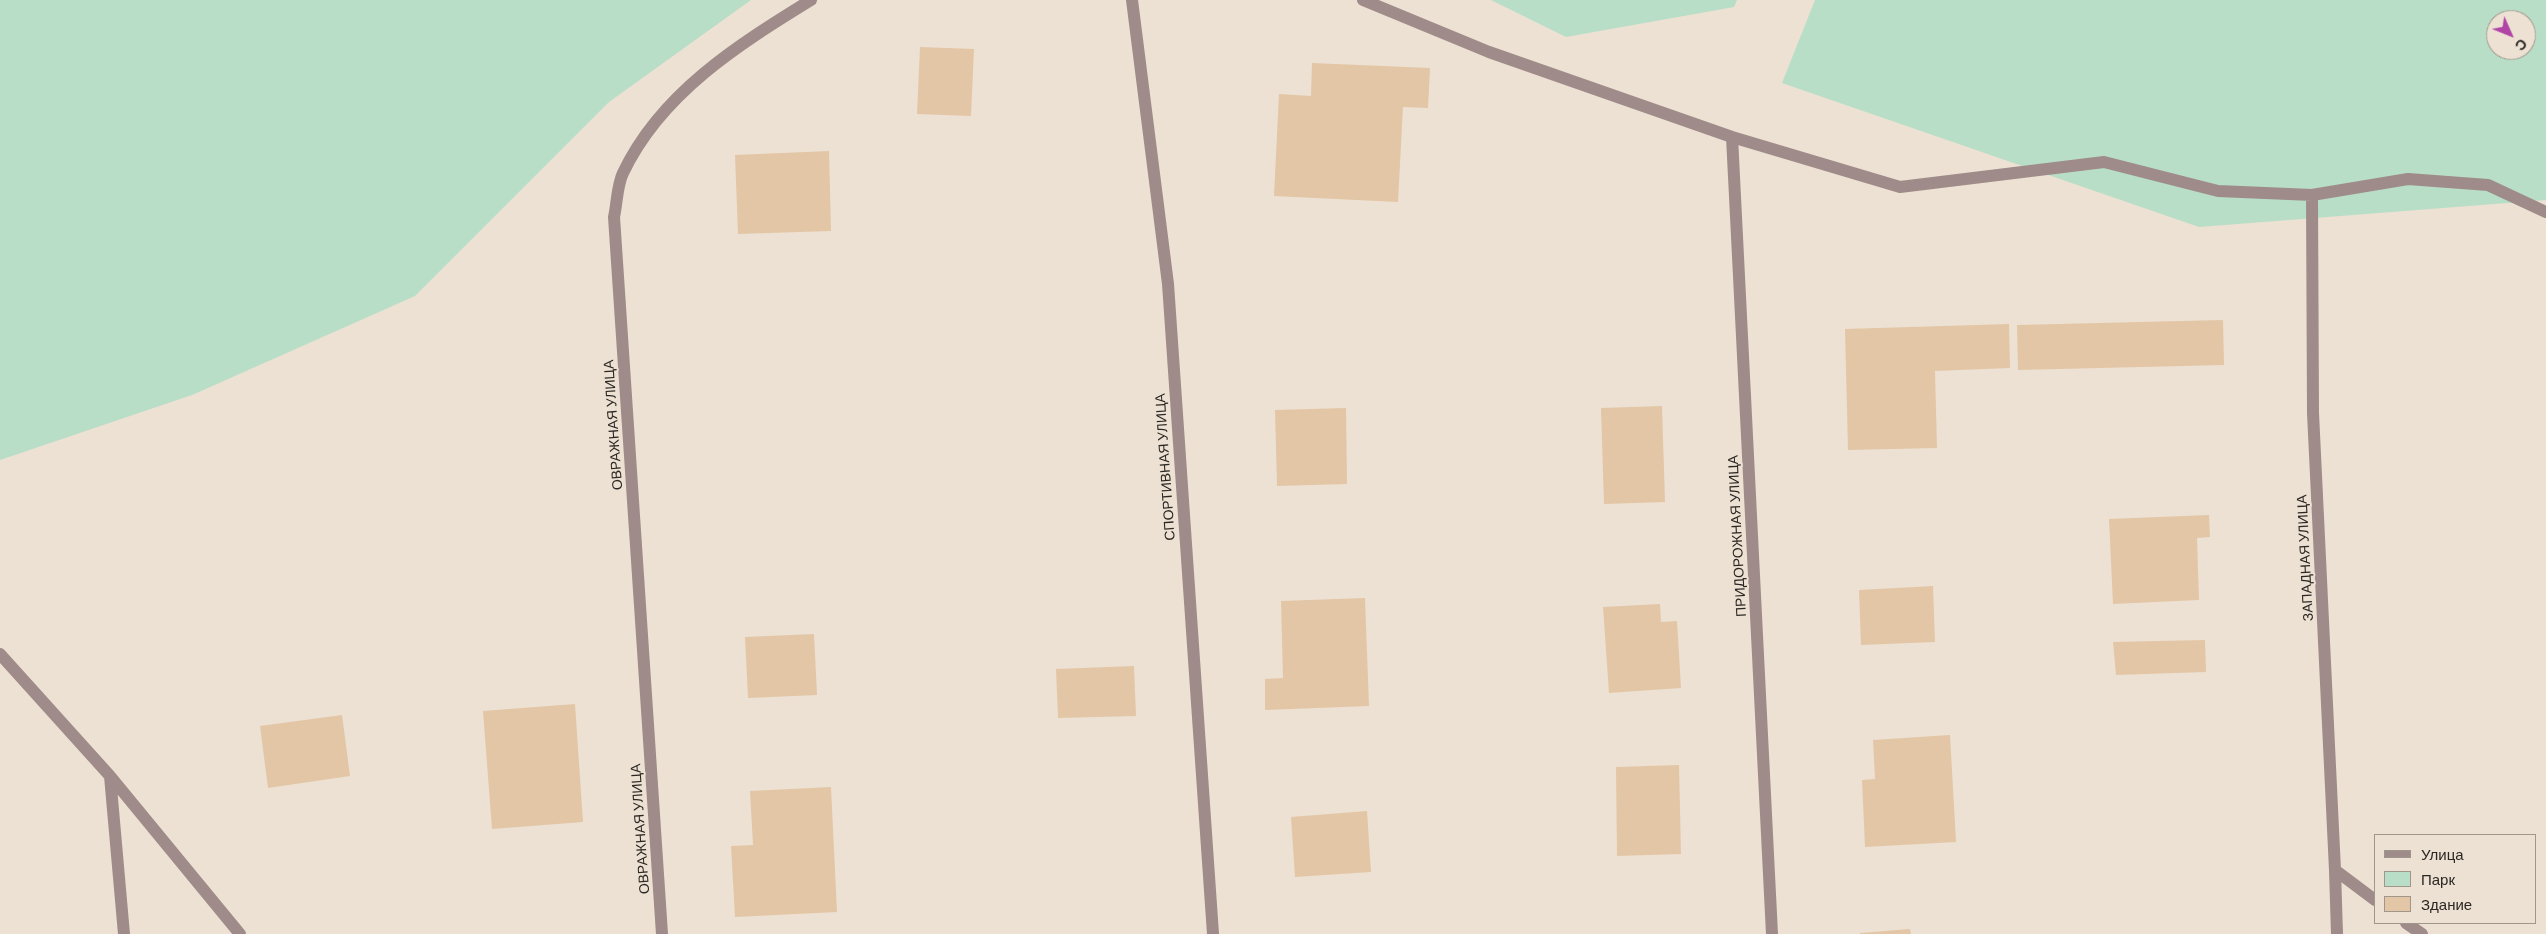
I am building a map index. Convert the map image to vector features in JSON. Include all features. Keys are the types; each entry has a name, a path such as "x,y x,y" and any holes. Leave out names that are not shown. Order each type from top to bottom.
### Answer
{"street":[{"name":"ОВРАЖНАЯ УЛИЦА","path":"662,934 614,218 622,174 647,133 683,90 746,40 810,0"},
{"name":"СПОРТИВНАЯ УЛИЦА","path":"1132,0 1168,284 1213,934"},
{"path":"1363,0 1489,52 1732,137 1900,187 2104,162 2218,191 2312,194 2408,179 2488,185 2546,212"},
{"name":"ПРИДОРОЖНАЯ УЛИЦА","path":"1732,137 1772,934"},
{"name":"ЗАПАДНАЯ УЛИЦА","path":"2312,194 2313,413 2337,934"},
{"path":"0,654 110,776 240,934"},
{"path":"110,776 124,934"},
{"path":"2335,870 2374,899"},
{"path":"2407,924 2422,934"}],"green space":[{"path":"0,0 751,0 609,102 415,296 192,395 0,460"},
{"path":"1491,0 1737,0 1734,7 1566,37"},
{"path":"1815,0 2546,0 2546,200 2199,227 1782,83"}],"building":[{"path":"920,47 974,49 971,116 917,114"},
{"path":"1312,63 1430,68 1428,108 1403,107 1398,202 1274,196 1279,94 1311,96"},
{"path":"829,151 831,231 738,234 735,155"},
{"path":"2223,320 2224,365 2018,370 2017,325"},
{"path":"2009,324 2010,368 1935,371 1937,448 1848,450 1845,329"},
{"path":"1662,406 1665,502 1604,504 1601,408"},
{"path":"1346,408 1347,484 1277,486 1275,410"},
{"path":"2209,515 2210,537 2197,538 2199,600 2113,604 2109,519"},
{"path":"1933,586 1935,642 1861,645 1859,590"},
{"path":"1365,598 1369,706 1265,710 1265,679 1283,678 1281,601"},
{"path":"1660,604 1661,622 1677,621 1681,688 1609,693 1603,607"},
{"path":"814,634 817,695 748,698 745,637"},
{"path":"2205,640 2206,672 2116,675 2113,642"},
{"path":"1134,666 1136,716 1058,718 1056,669"},
{"path":"575,704 583,822 492,829 483,711"},
{"path":"342,715 350,776 268,788 260,726"},
{"path":"1950,735 1956,842 1865,847 1862,780 1875,779 1873,740"},
{"path":"1679,765 1681,854 1617,856 1616,767"},
{"path":"831,787 837,912 735,917 731,846 753,845 750,791"},
{"path":"1367,811 1371,872 1295,877 1291,817"},
{"path":"1910,929 1911,934 1860,934 1860,933"}]}
